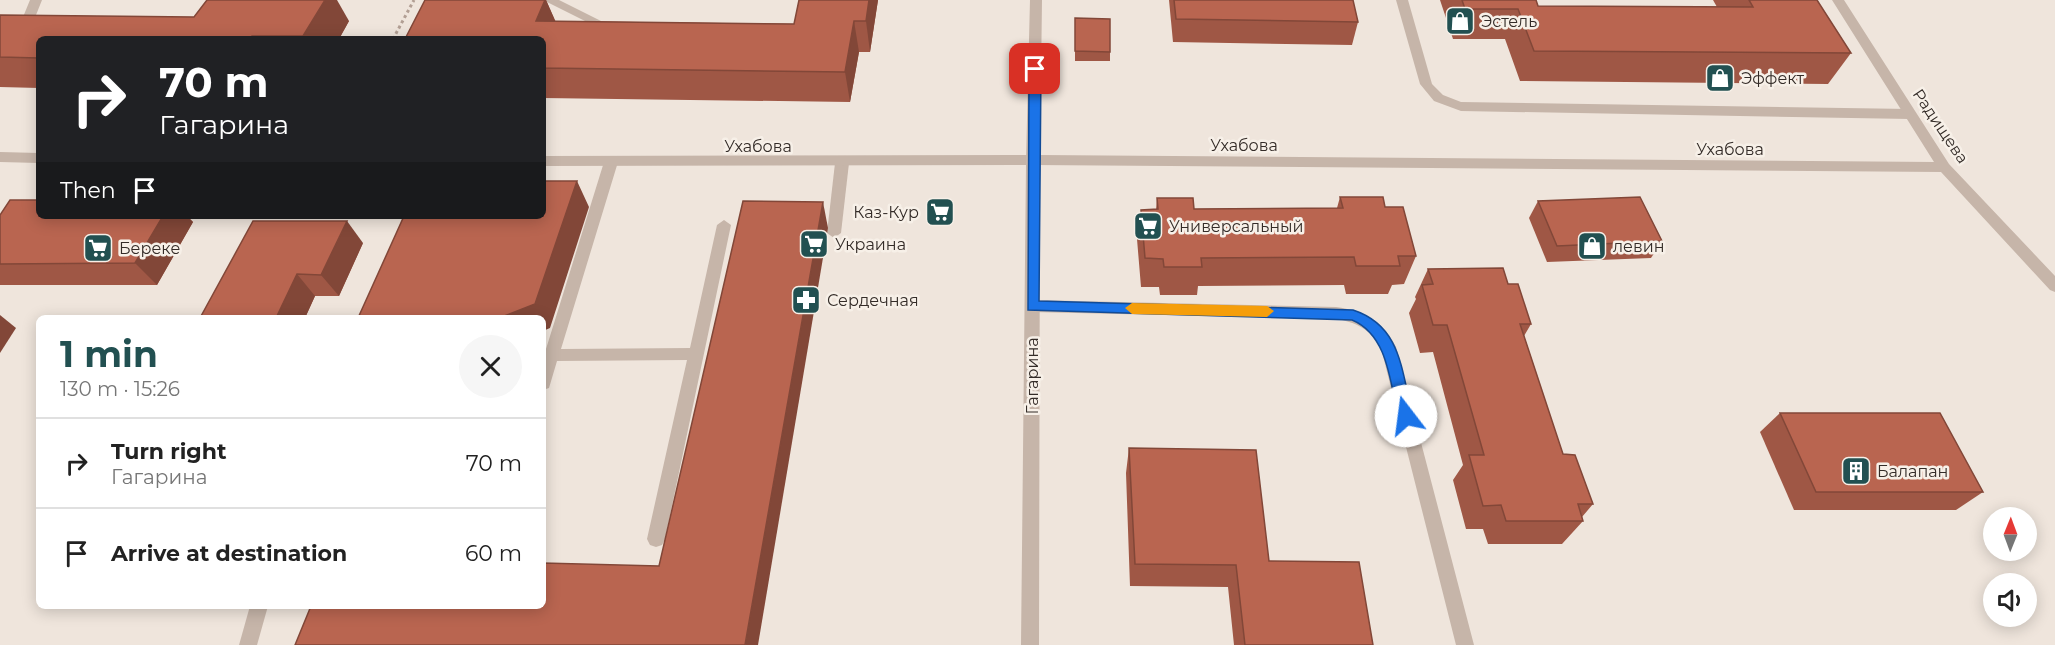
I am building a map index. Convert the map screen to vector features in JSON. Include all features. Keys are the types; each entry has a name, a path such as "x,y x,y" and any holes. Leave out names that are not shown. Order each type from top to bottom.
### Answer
{"street":[{"path":"36,0 29,17 44,24 56,24"},
{"path":"549,0 572,9 601,27 621,31"},
{"name":"Гагарина","path":"1030,645 1036,0"},
{"path":"1401,0 1426,84 1431,92 1452,105 1480,108 1910,114"},
{"name":"Радищева","path":"1838,0 1944,167 2055,286"},
{"path":"0,157 36,158"},
{"name":"Ухабова","path":"546,161 1033,160 1944,167"},
{"path":"611,162 548,355 696,354"},
{"path":"834,233 842,162"},
{"path":"656,539 724,225"},
{"path":"1032,306 1336,313 1369,321 1380,332 1388,347 1465,645"},
{"path":"248,645 258,609"}],"path":[{"path":"395,36 414,0"}],"building":[{"path":"207,0 325,0 303,36 36,36 36,58 0,57 0,15 194,17"},
{"path":"425,0 545,0 536,21 794,24 799,0 869,0 866,21 854,21 845,72 546,68 546,36 407,36"},
{"path":"1174,0 1353,0 1358,22 1176,19"},
{"path":"1462,0 1536,0 1538,6 1753,7 1749,0 1817,0 1851,53 1534,51 1518,9 1465,9"},
{"path":"1075,18 1110,19 1110,52 1075,51"},
{"path":"546,181 577,181 535,304 507,315 359,315 403,219 546,219"},
{"path":"1340,197 1383,197 1385,207 1403,207 1416,256 1398,256 1400,266 1356,266 1354,257 1201,258 1202,267 1164,267 1163,259 1145,258 1141,210 1158,209 1157,198 1193,198 1194,209 1343,208"},
{"path":"1640,197 1662,241 1557,246 1538,201"},
{"path":"10,200 36,200 36,219 161,219 135,263 0,264 0,215"},
{"path":"743,201 823,202 745,645 295,645 310,609 546,609 546,563 659,566"},
{"path":"253,221 347,221 321,275 297,274 277,315 202,315"},
{"path":"1503,268 1508,284 1518,284 1531,324 1520,324 1563,454 1575,455 1593,504 1578,504 1583,521 1506,521 1501,505 1483,506 1469,455 1484,455 1447,325 1433,325 1422,285 1433,284 1428,269"},
{"path":"1780,413 1940,413 1983,492 1816,492"},
{"path":"1129,448 1256,450 1269,561 1359,562 1373,645 1245,645 1236,565 1135,564"}],"slow traffic":[{"path":"1132,308 1267,311"}],"place":[{"name":"Эстель","path":"1460,21"},
{"name":"Эффект","path":"1720,78"},
{"name":"Каз-Кур","path":"940,212"},
{"name":"Универсальный","path":"1148,226"},
{"name":"Украина","path":"814,244"},
{"name":"левин","path":"1592,246"},
{"name":"Береке","path":"98,248"},
{"name":"Сердечная","path":"806,300"},
{"name":"Балапан","path":"1856,471"}],"route":[{"path":"1035,69 1032,306 1353,315 1369,321 1380,332 1388,347 1406,416"}]}
